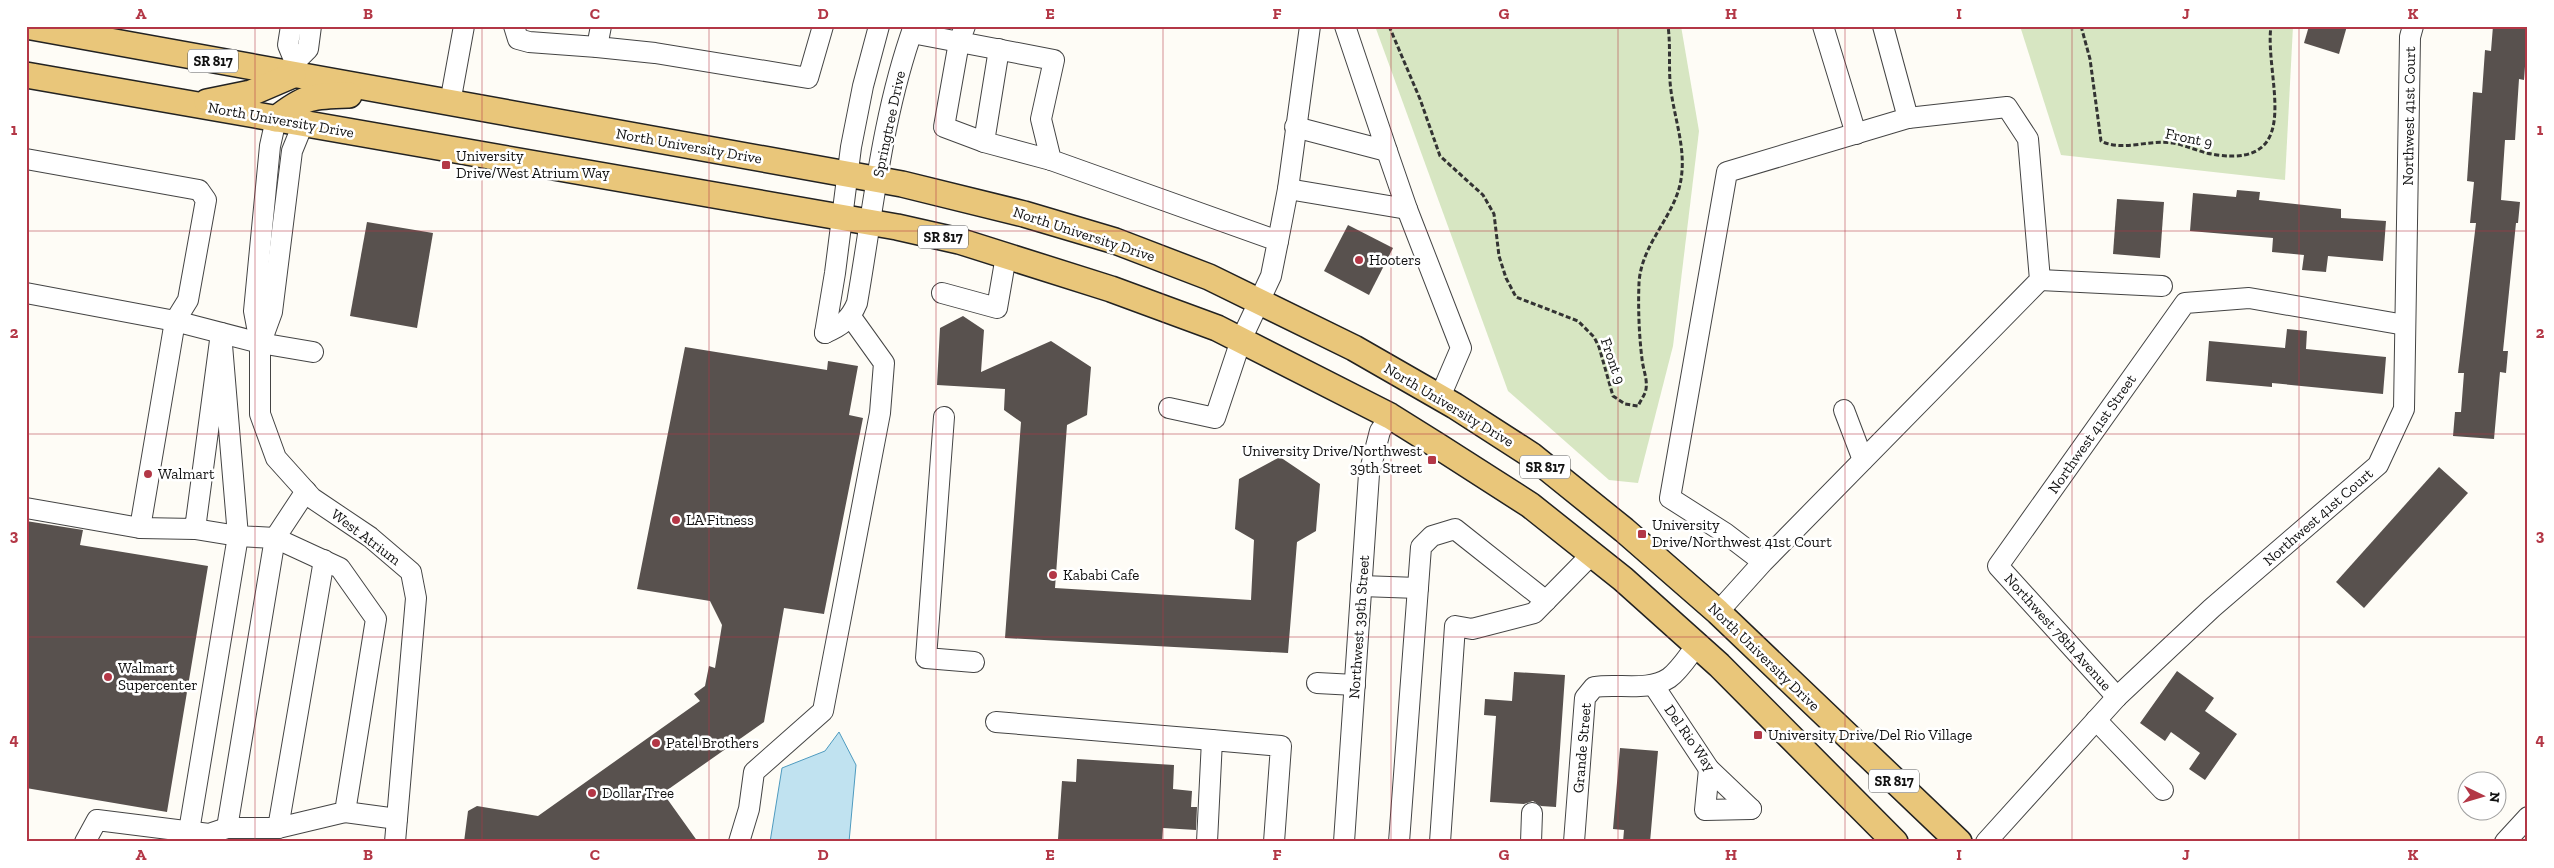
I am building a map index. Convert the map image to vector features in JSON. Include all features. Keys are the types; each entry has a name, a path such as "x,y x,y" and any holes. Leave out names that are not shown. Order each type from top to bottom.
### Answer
{"main road":[{"name":"North University Drive","path":"26,26 79,31 294,69 400,94 877,179 1024,214 1115,241 1209,277 1354,348 1440,397 1531,455 1624,530 1711,606 1960,842"},
{"path":"195,104 251,93 294,69"},
{"name":"North University Drive","path":"26,75 842,218 960,241 1111,289 1217,328 1390,416 1530,505 1623,578 1704,652 1895,842"},
{"path":"276,119 302,100 320,96 400,94"},
{"path":"1634,590 1653,592 1680,615 1694,613 1711,606"},
{"path":"1704,652 1722,648 1736,648 1759,668 1776,668"}],"street":[{"path":"292,26 288,45 294,69"},
{"path":"294,69 308,49 311,26"},
{"path":"514,26 518,39 529,42 655,53 808,78 823,26"},
{"path":"597,47 601,26"},
{"name":"Springtree Drive","path":"879,26 862,86 847,174 825,333 839,327 851,317 857,303 877,179 899,75 913,29"},
{"path":"1169,408 1215,418 1241,340 1271,276 1288,189 1310,26"},
{"path":"1345,26 1407,208 1461,348 1440,397"},
{"path":"1823,26 1856,134"},
{"path":"1882,26 1908,118"},
{"name":"Northwest 41st Court","path":"1986,842 2118,697 2212,608 2378,465 2404,409 2410,37 2413,26"},
{"path":"450,103 458,27"},
{"path":"913,29 962,34 999,49 1054,60 1040,119 1051,160"},
{"path":"962,34 944,127 984,142 1051,160 1278,242"},
{"path":"984,142 999,49"},
{"path":"1763,562 1725,533 1670,498 1727,172 1908,118 2007,106 2028,139 2040,280"},
{"path":"260,344 254,311 270,146 276,119"},
{"path":"260,344 272,312 292,150 303,124"},
{"path":"1295,127 1387,151"},
{"path":"26,159 199,190 206,200 188,300 175,321 140,528"},
{"path":"1288,189 1407,208"},
{"path":"942,293 997,308 1006,256"},
{"path":"1711,606 1763,562 2040,280 2162,286"},
{"path":"26,293 175,321 260,344 313,352"},
{"name":"Northwest 41st Street","path":"1998,566 2185,303 2249,298 2406,325"},
{"path":"739,842 749,810 754,772 823,711 880,413 884,364 851,317"},
{"path":"195,529 221,333"},
{"path":"188,831 238,536 221,333"},
{"name":"West Atrium","path":"260,344 260,414 276,458 306,491 370,537 411,572 416,598 395,842"},
{"path":"1844,410 1863,460"},
{"name":"Northwest 39th Street","path":"1344,842 1369,474 1380,430 1390,416"},
{"path":"944,418 926,658 974,662"},
{"path":"227,828 275,538 306,491"},
{"path":"26,508 140,528 195,529 238,536 275,538 340,568 376,619 345,812"},
{"path":"1399,842 1421,548 1432,536 1455,529 1546,601"},
{"path":"1440,842 1455,626 1472,629 1534,613 1592,554"},
{"path":"278,828 324,560"},
{"name":"Northwest 78th Avenue","path":"1998,566 2118,697"},
{"path":"1361,586 1418,588"},
{"path":"1654,686 1670,677 1704,652"},
{"path":"1317,683 1354,685"},
{"name":"Grande Street","path":"1574,842 1585,698 1594,687 1608,685 1654,686"},
{"name":"Del Rio Way","path":"1654,686 1709,769 1751,809 1705,810 1709,769"},
{"path":"2096,720 2163,790"},
{"path":"996,722 1281,746 1274,842"},
{"path":"1207,842 1212,740"},
{"path":"85,842 97,820 209,834 227,828 278,828 345,812 397,819"},
{"path":"1531,842 1532,813"},
{"path":"2505,842 2528,817"}],"path":[{"name":"Front 9","path":"1389,26 1420,98 1440,156 1483,195 1494,214 1499,256 1506,278 1516,297 1578,321 1594,337 1600,347 1613,396 1625,404 1638,406 1646,392 1640,292 1642,266 1646,251 1678,193 1683,165 1681,139 1670,89 1671,44 1668,26"},
{"name":"Front 9","path":"2081,26 2090,59 2101,141 2110,146 2151,142 2174,143 2217,156 2236,156 2254,153 2264,148 2272,131 2274,74 2269,47 2272,26"}],"green space":[{"path":"1375,26 1681,26 1699,131 1673,346 1638,483 1609,480 1508,391"},
{"path":"2020,26 2293,26 2285,180 2061,155"}],"water":[{"path":"839,732 856,765 849,842 770,842 782,768 825,751"}],"building":[{"path":"2309,26 2347,26 2339,54 2304,43"},
{"path":"2493,26 2528,26 2524,80 2519,79 2515,140 2505,140 2501,200 2520,202 2518,223 2516,223 2503,351 2508,351 2506,373 2500,372 2494,439 2453,436 2455,412 2461,412 2464,373 2458,373 2476,223 2470,223 2474,182 2467,181 2473,92 2482,93 2485,50 2491,51"},
{"path":"2237,190 2260,192 2259,200 2341,209 2341,218 2386,221 2383,261 2328,256 2326,272 2302,270 2304,255 2272,252 2273,238 2190,231 2193,193 2236,197"},
{"path":"2117,199 2164,202 2160,258 2113,254"},
{"path":"367,222 433,233 417,328 350,316"},
{"name":"Hooters","path":"1348,225 1393,248 1369,295 1324,271"},
{"path":"963,316 984,330 981,372 1051,341 1091,367 1087,415 1067,425 1055,588 1251,600 1254,540 1235,529 1239,479 1280,457 1320,484 1316,531 1297,542 1288,653 1005,638 1021,422 1004,410 1005,389 937,385 940,328"},
{"path":"2287,329 2307,331 2306,349 2386,357 2383,394 2272,383 2272,387 2206,381 2209,341 2285,348"},
{"path":"685,347 827,370 828,361 858,366 849,415 863,418 824,614 784,608 764,722 663,793 698,842 464,842 468,811 477,806 538,816 700,701 694,694 705,686 709,666 715,668 722,625 710,601 637,589"},
{"path":"2439,467 2468,493 2364,608 2336,582"},
{"name":"Walmart Supercenter","path":"26,521 83,530 80,545 208,566 167,812 26,788"},
{"path":"2177,671 2214,698 2205,711 2237,734 2205,780 2189,769 2200,753 2171,732 2165,741 2140,723"},
{"path":"1514,672 1565,675 1556,807 1541,806 1533,801 1524,804 1490,802 1496,716 1484,715 1485,699 1512,701"},
{"path":"1620,748 1658,751 1650,842 1623,842 1624,830 1613,829"},
{"path":"1077,759 1174,765 1173,789 1192,791 1191,807 1197,807 1196,830 1163,828 1162,842 1071,842 1058,839 1062,781 1076,782"}],"place":[{"name":"University Drive/West Atrium Way","path":"446,165"},
{"name":"Hooters","path":"1359,260"},
{"name":"University Drive/Northwest 39th Street","path":"1432,460"},
{"name":"Walmart","path":"148,474"},
{"name":"LA Fitness","path":"676,520"},
{"name":"University Drive/Northwest 41st Court","path":"1642,534"},
{"name":"Kababi Cafe","path":"1053,575"},
{"name":"Walmart Supercenter","path":"108,677"},
{"name":"University Drive/Del Rio Village","path":"1758,735"},
{"name":"Patel Brothers","path":"656,743"},
{"name":"Dollar Tree","path":"592,793"}]}
